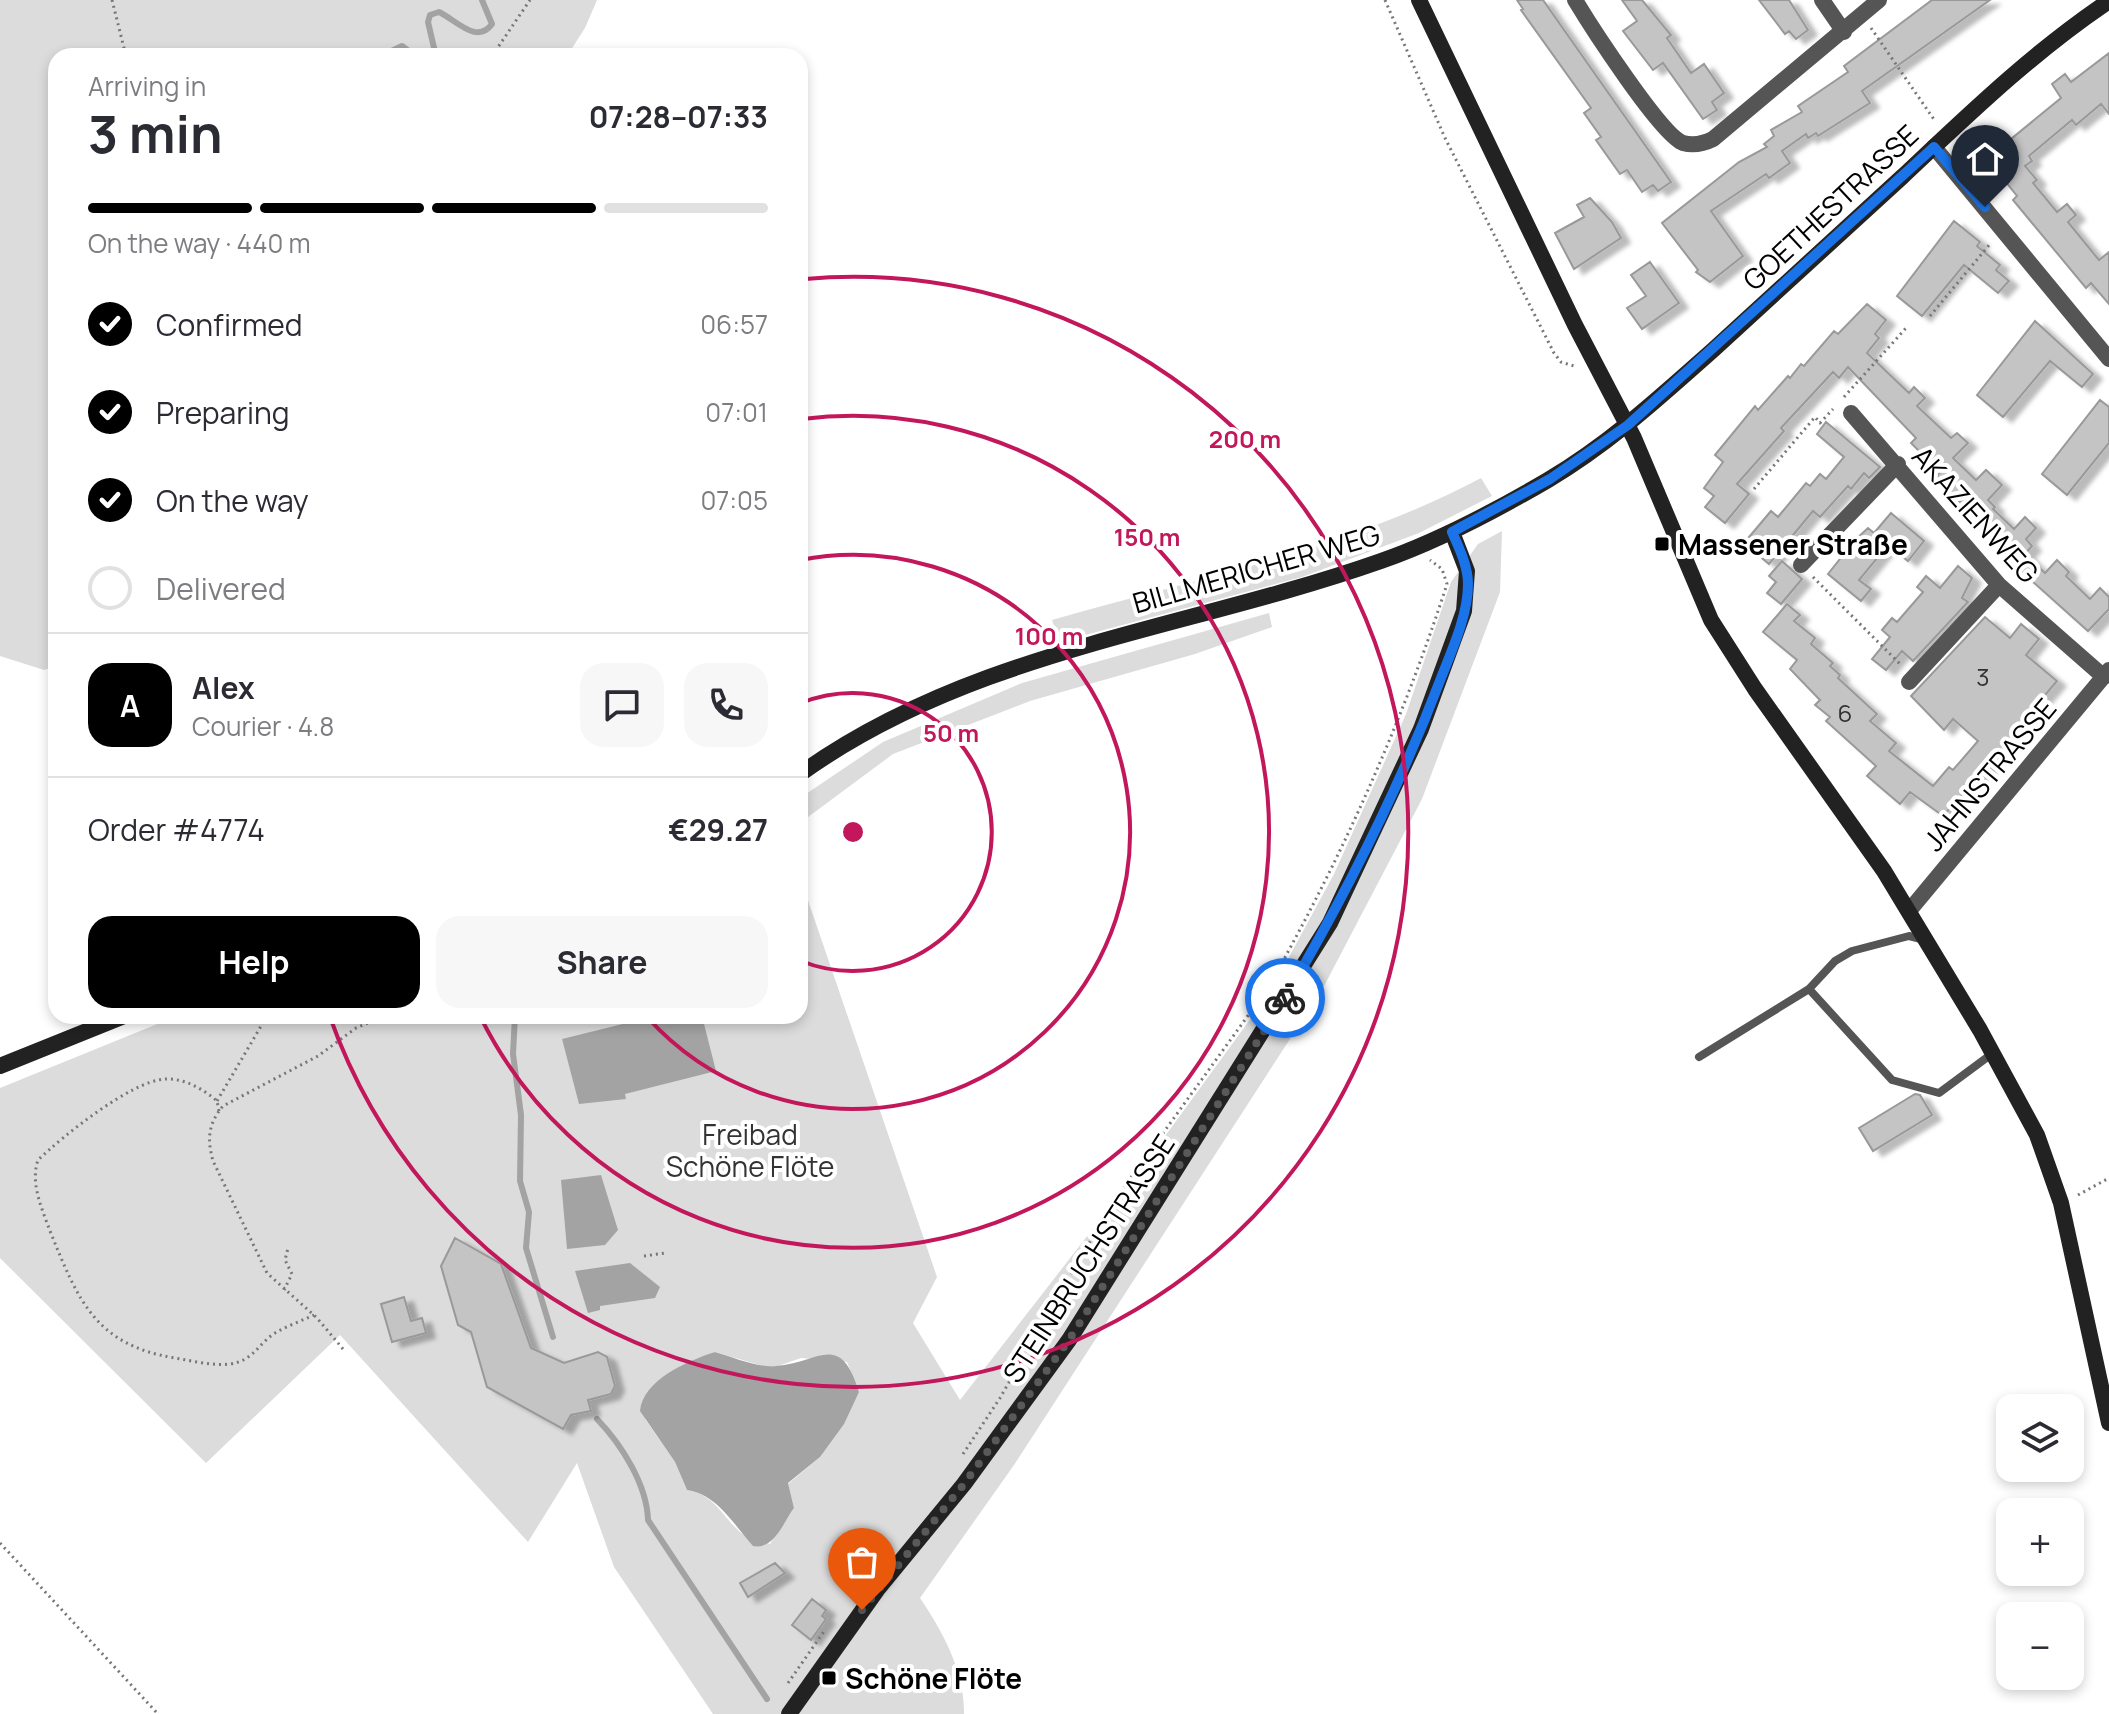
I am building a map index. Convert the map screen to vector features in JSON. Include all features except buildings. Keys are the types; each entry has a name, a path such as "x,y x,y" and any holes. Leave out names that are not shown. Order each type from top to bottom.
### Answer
{"street":[{"path":"1419,0 1628,425 1717,631 1853,824 1909,911 1993,1053 2037,1135 2061,1203 2109,1423"},
{"path":"1575,0 1630,81 1676,138 1684,143 1700,145 1713,139 1879,0"},
{"path":"1822,0 1844,32"},
{"name":"GOETHESTRASSE","path":"1628,425 1934,147 2000,83 2062,33 2109,1"},
{"path":"1934,147 2109,359"},
{"name":"AKAZIENWEG","path":"1851,413 1999,585 2106,673"},
{"name":"BILLMERICHER WEG","path":"808,769 874,727 961,687 1119,634 1304,586 1379,562 1452,532 1550,479 1628,425"},
{"path":"1801,565 1898,464"},
{"name":"STEINBRUCHSTRASSE","path":"789,1714 877,1590 964,1484 1069,1340 1330,923 1421,729 1464,611 1467,571 1452,532"},
{"path":"1909,682 1999,585"},
{"name":"JAHNSTRASSE","path":"1909,911 2106,673"},
{"path":"0,1066 104,1024"}],"lane":[{"path":"1699,1057 1809,989 1835,961 1852,951 1909,936 1926,940"},
{"path":"1809,989 1892,1080 1909,1086 1939,1093 1993,1053"}],"path":[{"path":"112,0 124,48"},
{"path":"497,48 530,0"},
{"path":"1385,0 1445,138 1554,353 1561,362 1576,365 1584,376"},
{"path":"1862,15 1937,123"},
{"path":"1930,316 2003,229"},
{"path":"1754,489 1815,417 1820,423 1906,328"},
{"path":"960,1457 1000,1398 1111,1205 1266,991 1309,915 1402,716 1447,584 1442,569 1430,560 1417,563"},
{"path":"1801,565 1901,665 1909,682"},
{"path":"219,1111 217,1101 262,1024"},
{"path":"343,1349 314,1315 284,1290 259,1260 213,1161 208,1141 214,1117 219,1111 248,1091 318,1056 366,1024"},
{"path":"217,1101 181,1081 150,1082 108,1107 38,1160 34,1171 40,1202 71,1280 85,1306 102,1326 129,1346 194,1361 221,1364 246,1359 274,1334 314,1315"},
{"path":"2061,1203 2109,1178"},
{"path":"284,1290 292,1274 285,1260 288,1248"},
{"path":"644,1256 665,1253"},
{"path":"0,1543 158,1714"},
{"path":"785,1689 799,1664 828,1627"}],"green space":[{"path":"0,0 597,0 572,48 48,48 48,669 0,656"},
{"path":"1481,478 1492,496 1419,533 1302,577 1059,642 1052,620 1325,543 1430,503"},
{"name":"Freibad Schöne Flöte","path":"1502,531 1500,592 1422,799 1323,988 1014,1465 920,1598 937,1625 957,1668 964,1714 713,1714 614,1567 577,1463 528,1542 340,1335 206,1463 0,1258 0,1088 157,1024 808,1024 808,900 937,1277 913,1323 960,1400 1171,1128 1270,992 1334,874 1406,714 1451,582 1478,544","holes":["715,1352 763,1366 778,1366 801,1358 847,1362 859,1392 820,1457 788,1484 794,1508 770,1544 743,1534 711,1501 687,1490 675,1462 645,1419 681,1366"]},
{"path":"1269,613 1272,627 1195,654 1030,701 893,754 808,817 808,793 883,742 1022,683"}],"shaded area":[{"path":"623,1024 704,1024 716,1071 625,1094 626,1099 579,1104 562,1039"},
{"path":"601,1175 618,1230 605,1245 567,1249 561,1180"},
{"path":"630,1263 660,1287 655,1298 600,1306 600,1310 588,1313 575,1271"},
{"path":"715,1352 769,1366 826,1355 836,1356 852,1373 859,1392 844,1424 820,1457 788,1483 794,1508 772,1540 760,1546 753,1546 732,1520 707,1497 687,1490 675,1462 640,1411 649,1390 668,1373"}],"waterway":[{"path":"434,48 428,22 430,15 439,12 466,29 480,32 492,24 482,0"},
{"path":"398,48 405,48"},
{"path":"515,1024 513,1054 521,1115 520,1181 529,1212 526,1248 553,1337"},
{"path":"597,1419 632,1466 643,1493 648,1520 767,1699"}],"way so far":[{"path":"862,1610 964,1484 1069,1340 1285,998"}],"place":[{"name":"Massener Straße","path":"1662,544"},
{"name":"Schöne Flöte","path":"829,1678"}],"route":[{"path":"1285,998 1330,923 1421,729 1447,661 1464,611 1468,586 1467,571 1452,532 1550,479 1628,425 1934,147 1985,207"}]}
